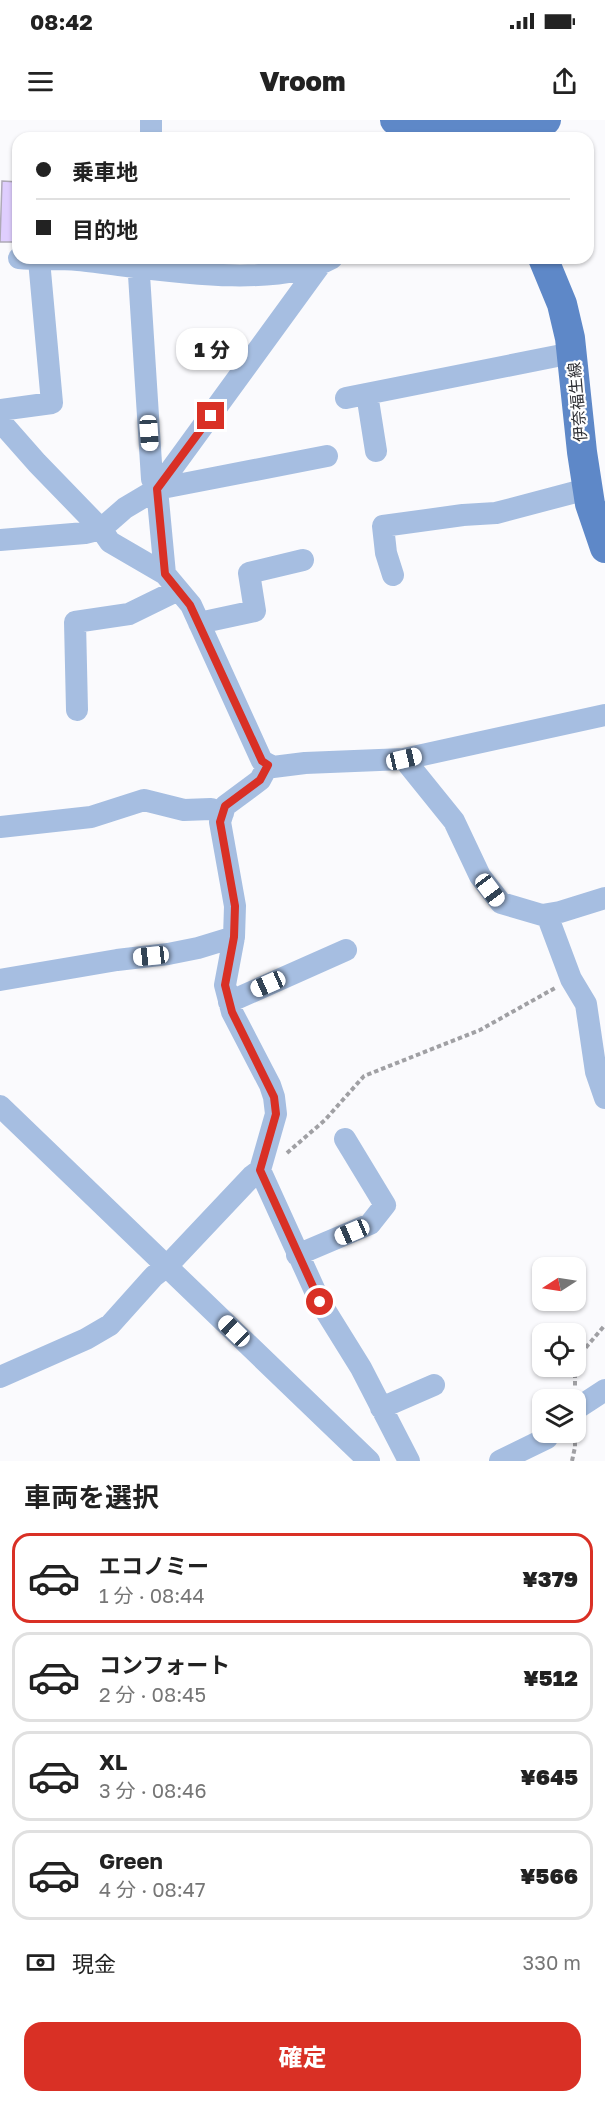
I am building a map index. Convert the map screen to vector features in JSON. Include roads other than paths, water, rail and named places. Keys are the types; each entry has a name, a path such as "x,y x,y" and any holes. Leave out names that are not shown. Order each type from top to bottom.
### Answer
{"main road":[{"path":"395,120 507,128 546,120"},
{"name":"伊奈福生線","path":"545,264 562,304 572,353 587,489 605,548"}],"street":[{"path":"0,410 52,403 26,264"},
{"path":"143,264 139,275 152,478 157,489 171,582"},
{"path":"148,264 195,273 261,274 299,270 317,264"},
{"path":"157,489 324,264"},
{"path":"376,451 356,396 572,353"},
{"path":"0,421 101,529 110,542 171,582 190,605 262,761 268,765 273,767 305,763 404,759 605,715"},
{"path":"0,540 85,533 101,529 125,508 157,489 327,456"},
{"path":"393,575 386,553 382,526 462,515 496,513 587,489"},
{"path":"199,623 255,611 249,573 303,560"},
{"path":"77,710 75,622 129,614 171,582"},
{"path":"404,759 454,821 480,876 501,903 547,915 605,898"},
{"path":"0,1377 86,1339 110,1325 154,1276 167,1266 260,1170 276,1114 274,1097 232,1012 225,985 234,937 235,906 220,822 225,806 260,780 268,765"},
{"path":"0,827 91,817 144,800 184,810 211,809 223,813"},
{"path":"547,915 572,980 595,1002 596,1072 605,1098"},
{"path":"0,980 117,960 168,954 234,937"},
{"path":"229,1002 345,950"},
{"path":"0,1106 369,1461"},
{"path":"297,1255 370,1224 385,1205 345,1139"},
{"path":"260,1170 320,1302 361,1368 409,1461"},
{"path":"381,1408 434,1385"},
{"path":"586,1402 605,1390"},
{"path":"500,1461 537,1443"}]}
